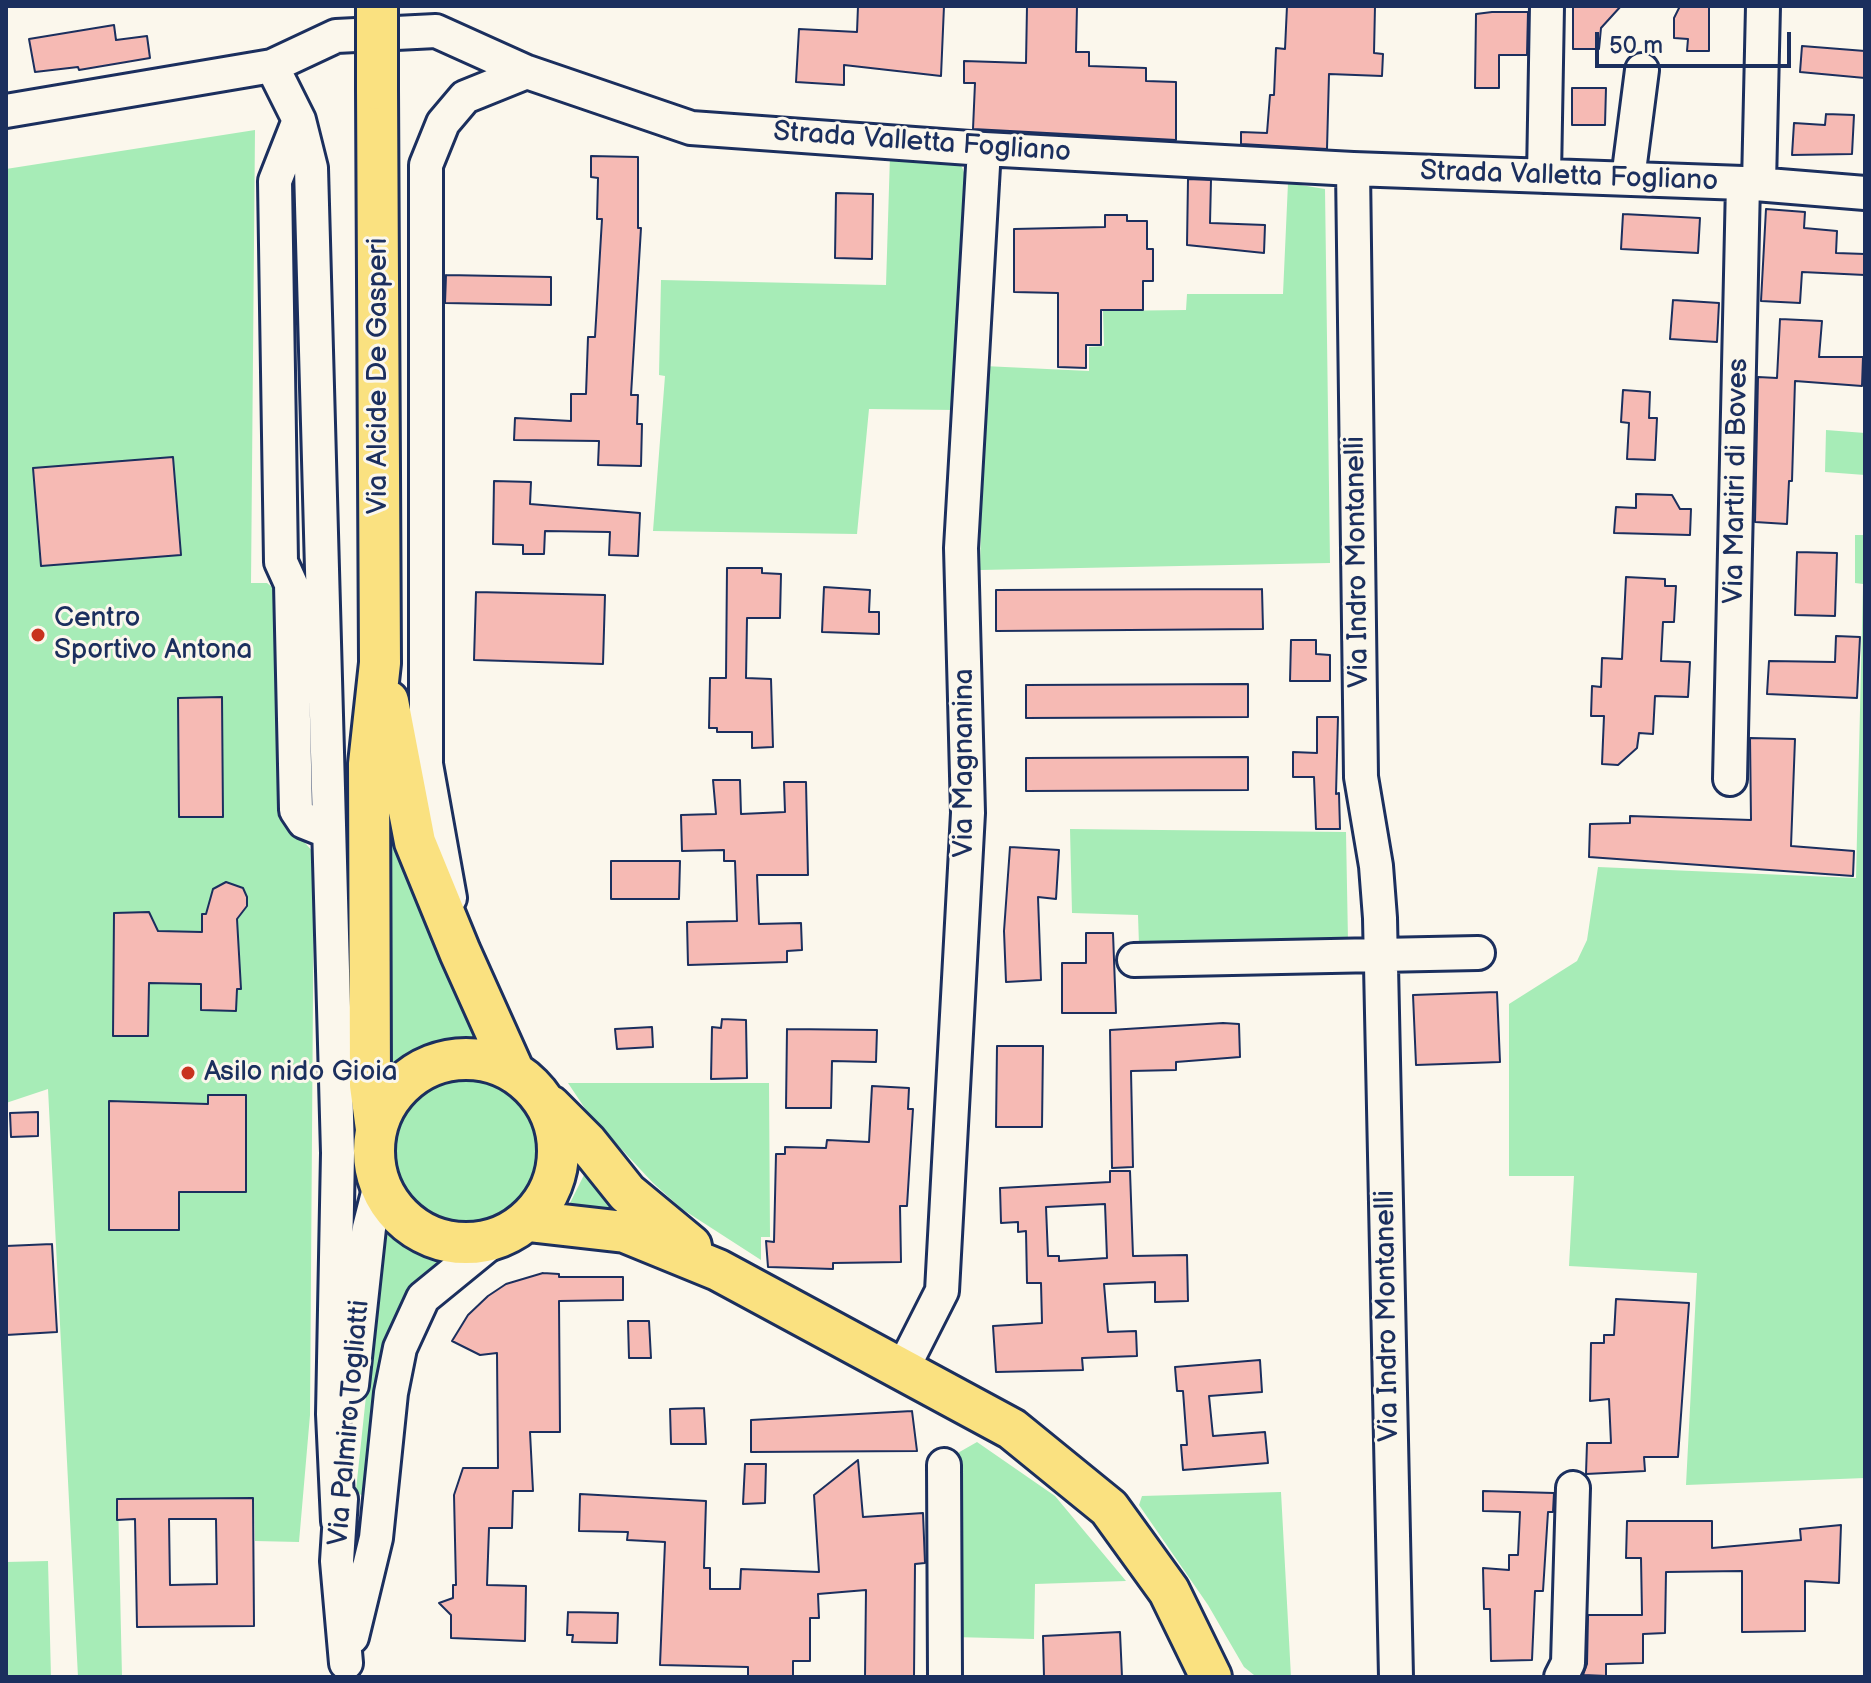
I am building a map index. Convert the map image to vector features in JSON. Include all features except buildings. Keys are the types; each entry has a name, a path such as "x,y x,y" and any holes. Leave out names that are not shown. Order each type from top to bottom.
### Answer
{"main road":[{"name":"Via Alcide De Gasperi","path":"377,6 380,663 369,764 370,1085 378,1181"},
{"name":"Via Alcide De Gasperi","path":"380,663 415,842 513,1070 547,1103 560,1144 553,1186 511,1230"},
{"name":"Via Alcide De Gasperi","path":"376,1129 395,1091 430,1065 472,1058 513,1070"},
{"path":"547,1103 587,1143 627,1193 718,1270"},
{"path":"378,1181 398,1214 426,1234 460,1244 511,1230 625,1232 718,1270 1012,1429 1109,1508 1169,1591 1211,1677"}],"street":[{"path":"1544,176 1547,6"},
{"name":"Via Martiri di Boves","path":"1730,779 1751,184 1763,6"},
{"name":"Strada Valletta Fogliano","path":"6,111 272,66 336,36 436,31 527,72 691,128 984,149 1353,169 1751,184 1865,193"},
{"path":"272,66 299,120 311,168 338,1153 333,1414 338,1521"},
{"path":"1628,179 1642,70"},
{"path":"460,952 426,764 426,165 443,123 465,97 527,72"},
{"name":"Via Magnanina","path":"903,1368 942,1291 968,813 961,548 984,149"},
{"name":"Via Indro Montanelli","path":"1353,169 1361,777 1376,866 1380,954 1396,1677"},
{"path":"1134,960 1478,953"},
{"path":"338,1153 352,1172 378,1181"},
{"name":"Via Palmiro Togliatti","path":"345,1670 337,1561 338,1521 369,1228 378,1181"},
{"name":"Via Palmiro Togliatti","path":"345,1670 376,1538 391,1393 400,1348 423,1298 511,1230"},
{"path":"944,1465 945,1677"},
{"path":"1561,1677 1568,1663 1573,1488"}],"green space":[{"path":"255,130 251,583 267,583 277,591 291,827 314,853 310,1415 299,1542 255,1541 254,1498 118,1498 122,1677 78,1677 48,1089 6,1103 6,169"},
{"path":"890,155 952,159 962,167 966,178 964,286 955,410 869,409 857,534 653,531 665,376 659,375 661,280 886,285"},
{"path":"1288,183 1325,189 1330,563 980,570 984,366 1089,371 1089,347 1104,346 1103,311 1186,310 1187,294 1283,294"},
{"path":"1826,430 1865,433 1865,475 1825,472"},
{"path":"1855,535 1865,535 1865,1478 1686,1485 1697,1273 1569,1266 1574,1176 1509,1176 1509,1004 1577,961 1587,940 1598,867 1856,878 1863,584 1855,583"},
{"path":"383,789 422,915 461,999 489,1047 452,1046 416,1057 386,1079"},
{"path":"1070,829 1346,832 1348,941 1139,945 1138,915 1072,913"},
{"path":"467,1078 495,1084 519,1099 534,1123 540,1151 534,1179 519,1203 495,1218 467,1224 439,1218 415,1203 400,1179 394,1151 400,1123 415,1099 439,1084"},
{"path":"568,1083 769,1083 770,1237 761,1237 761,1260 682,1209 653,1183 588,1113"},
{"path":"585,1173 614,1206 612,1211 569,1205"},
{"path":"384,1227 420,1252 439,1260 420,1283 366,1495 361,1495 356,1490"},
{"path":"977,1442 1055,1496 1126,1581 1035,1584 1034,1639 953,1637 956,1454"},
{"path":"1281,1492 1291,1677 1254,1675 1244,1667 1208,1605 1139,1505 1142,1496"},
{"path":"48,1561 51,1677 6,1677 6,1562"}],"place":[{"name":"Centro Sportivo Antona","path":"38,635"},
{"name":"Asilo nido Gioia","path":"188,1073"}]}
